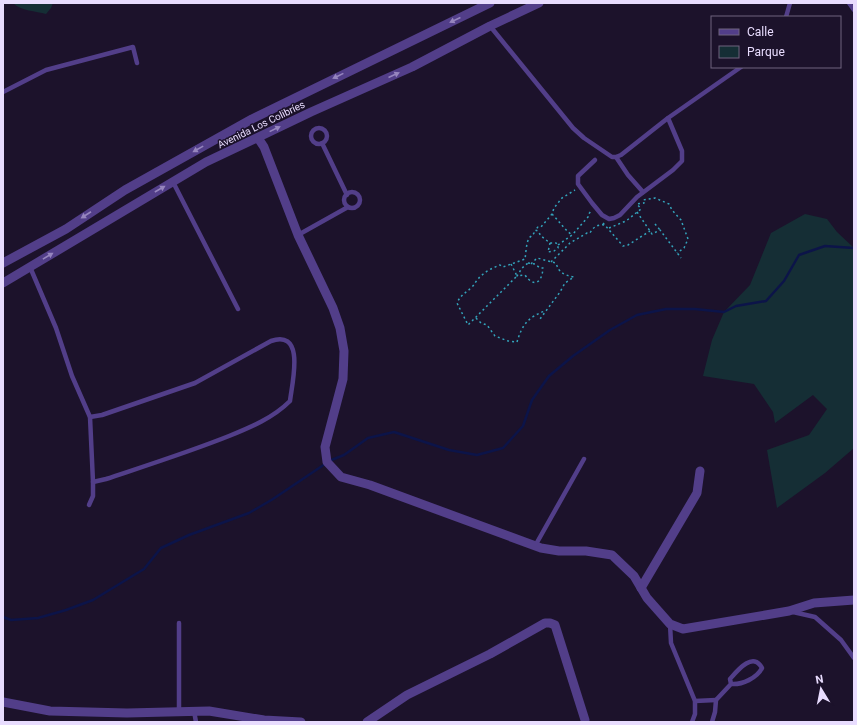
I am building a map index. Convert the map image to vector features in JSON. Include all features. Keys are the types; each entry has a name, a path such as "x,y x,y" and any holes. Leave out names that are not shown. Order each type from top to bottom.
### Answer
{"street":[{"name":"Avenida Los Colibríes","path":"3,263 66,228 125,190 252,119 490,3"},
{"name":"Avenida Los Colibríes","path":"3,283 206,162 311,112 412,67 490,26 539,3"},
{"path":"258,138 264,147 298,235 333,308 340,328 344,351 343,379 326,447 327,462 342,477 370,485 541,548 559,551 586,551 612,554 634,576 647,598 670,624 683,629 789,611 814,603 854,600"},
{"path":"641,588 697,493 700,471"},
{"path":"367,722 407,695 490,654 545,623 556,625 585,720"},
{"path":"3,702 50,711 126,713 209,711 264,720 301,722"}],"lane":[{"path":"786,16 790,3"},
{"path":"849,3 854,10"},
{"path":"490,26 573,128 608,155 616,157 621,155 668,118 740,68"},
{"path":"3,92 46,70 133,47 137,63"},
{"path":"595,160 578,176 578,184 602,215 609,219 614,218 620,215 643,192 673,170 682,161 682,151 668,118"},
{"path":"322,144 347,195 345,202 348,207"},
{"path":"616,157 628,175 643,192"},
{"path":"173,182 238,309"},
{"path":"298,235 348,207 356,207 360,200 359,197 355,193 347,195"},
{"path":"30,266 56,328 72,376 90,417 93,482 92,496 89,505"},
{"path":"90,417 102,415 195,383 277,338 286,339 292,345 295,354 290,401 282,409 267,419 203,446 93,482"},
{"path":"535,546 584,459"},
{"path":"789,611 815,617 841,640 854,658"},
{"path":"179,623 179,712"},
{"path":"670,624 671,643 695,701 695,714 692,722"},
{"path":"712,722 716,700 731,684 730,679 749,662 754,661 760,664 762,668 760,673 738,684 731,684"},
{"path":"695,701 716,700"},
{"path":"194,711 196,722"}],"path":[{"path":"517,276 525,275 529,282 534,283 539,281 543,276 543,268 540,268 535,264 528,263 468,325 457,303 461,295 474,285 483,274 491,269 500,265 503,267 525,259 528,243 535,230 541,227 552,214 554,208 562,198 575,190 580,193"},
{"path":"650,231 628,245 623,246 609,228 626,221 637,212 640,209 637,204 644,203 643,200 655,198 669,204 681,220 688,239 684,248 677,253"},
{"path":"550,243 548,252 554,251 558,248 558,245 588,218 588,215 591,212 588,209"},
{"path":"637,212 652,234 660,230"},
{"path":"552,214 564,230 572,234"},
{"path":"552,262 570,243 587,233 590,233 593,228 601,224 606,225"},
{"path":"655,224 681,258"},
{"path":"535,230 550,243 553,242 558,245"},
{"path":"531,264 537,258 556,263 558,270 568,276 574,277 565,283 540,319"},
{"path":"512,264 517,276"},
{"path":"476,317 481,323 487,326 495,336 508,341 516,342 522,327 528,320 535,314 545,311"}],"green space":[{"path":"13,3 53,3 46,14 20,8"},
{"path":"805,214 827,219 837,232 854,248 854,448 825,473 777,508 767,450 809,435 827,409 813,395 775,423 773,412 754,384 703,376 712,340 724,312 750,285 771,233"}],"waterway":[{"path":"329,461 344,455 368,438 394,432 449,450 477,455 503,448 523,426 532,400 549,376 573,356 610,330 637,315 666,309 695,309 724,312 736,306 766,301 784,281 799,255 825,246 854,248"},
{"path":"3,617 11,620 38,618 93,600 144,569 161,548 189,535 249,513 273,499 325,464"}]}
